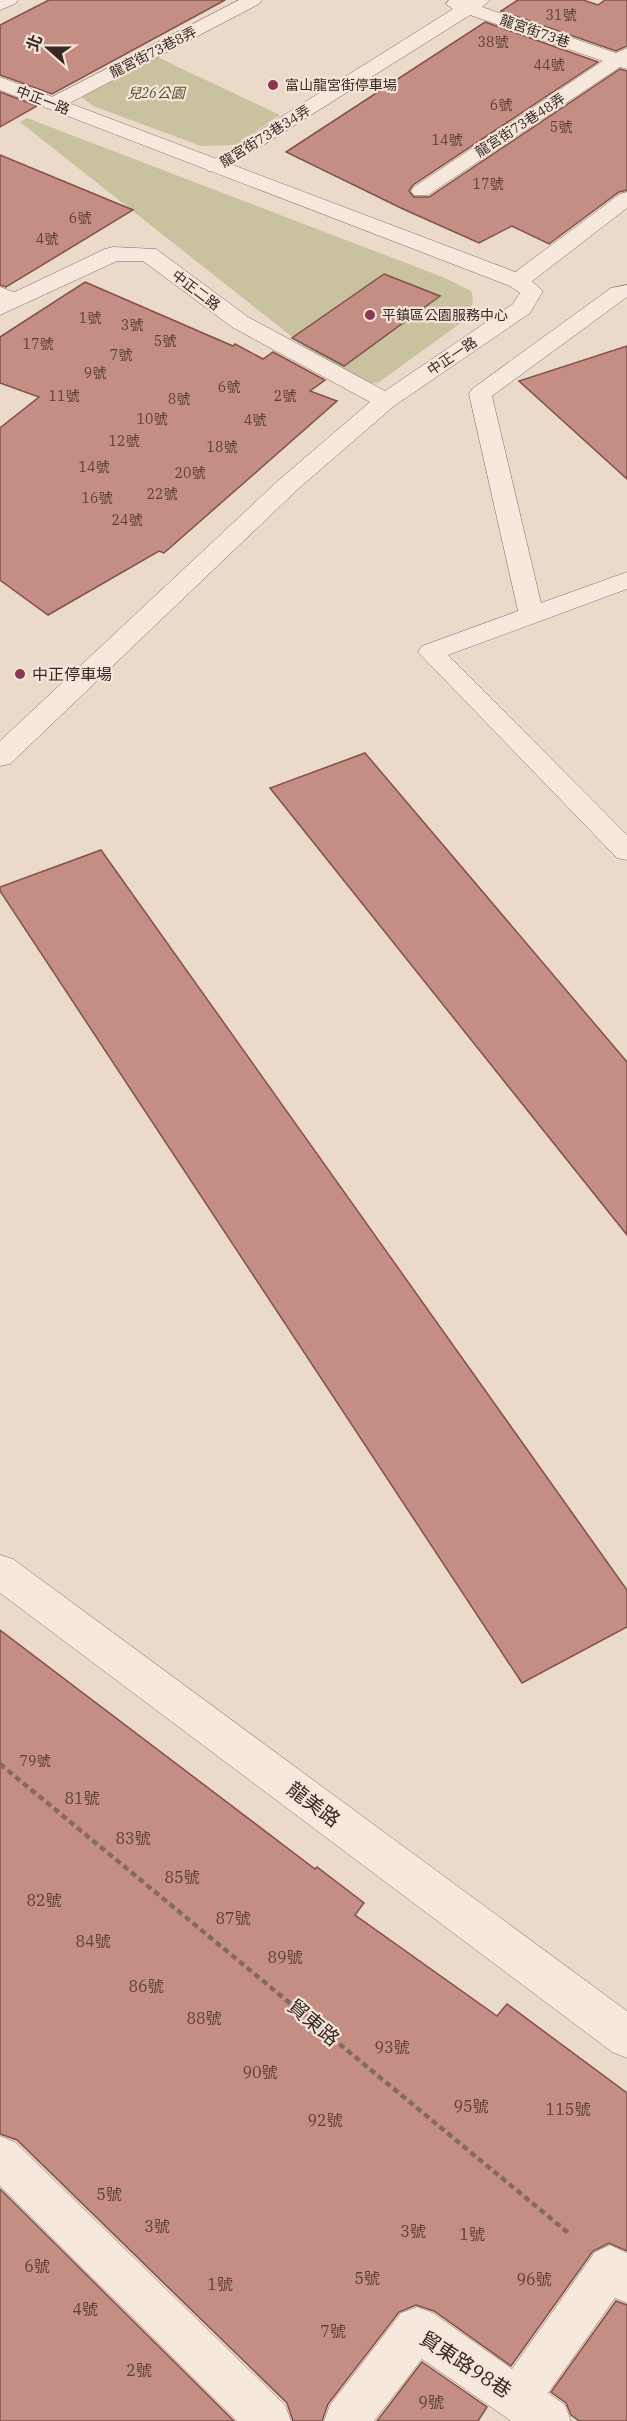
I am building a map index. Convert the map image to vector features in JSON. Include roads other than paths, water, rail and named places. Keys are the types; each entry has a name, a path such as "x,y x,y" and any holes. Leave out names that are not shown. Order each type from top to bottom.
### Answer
{"street":[{"path":"0,4 8,0"},
{"name":"中正一路","path":"0,83 518,281 532,291 522,308 386,401 289,484 0,757"},
{"name":"中正二路","path":"5,300 113,254 148,254 240,322 386,401"},
{"name":"龍美路","path":"0,1571 627,2037"}],"lane":[{"name":"龍宮街73巷8弄","path":"53,104 253,0"},
{"name":"龍宮街73巷","path":"444,0 474,4 624,59"},
{"name":"龍宮街73巷34弄","path":"215,167 474,4"},
{"name":"龍宮街73巷48弄","path":"421,191 624,59"},
{"path":"518,281 627,198"},
{"path":"531,615 480,394 618,293 627,291"},
{"path":"627,580 430,652 627,851"},
{"path":"0,2157 269,2421"},
{"path":"534,2410 618,2274"},
{"name":"貿東路98巷","path":"346,2421 417,2329 534,2410"}],"place":[{"name":"富山龍宮街停車場","path":"273,85"},
{"name":"平鎮區公園服務中心","path":"370,315"},
{"name":"中正停車場","path":"20,674"}],"park label":[{"name":"兒26公園","path":"156,93"}]}
